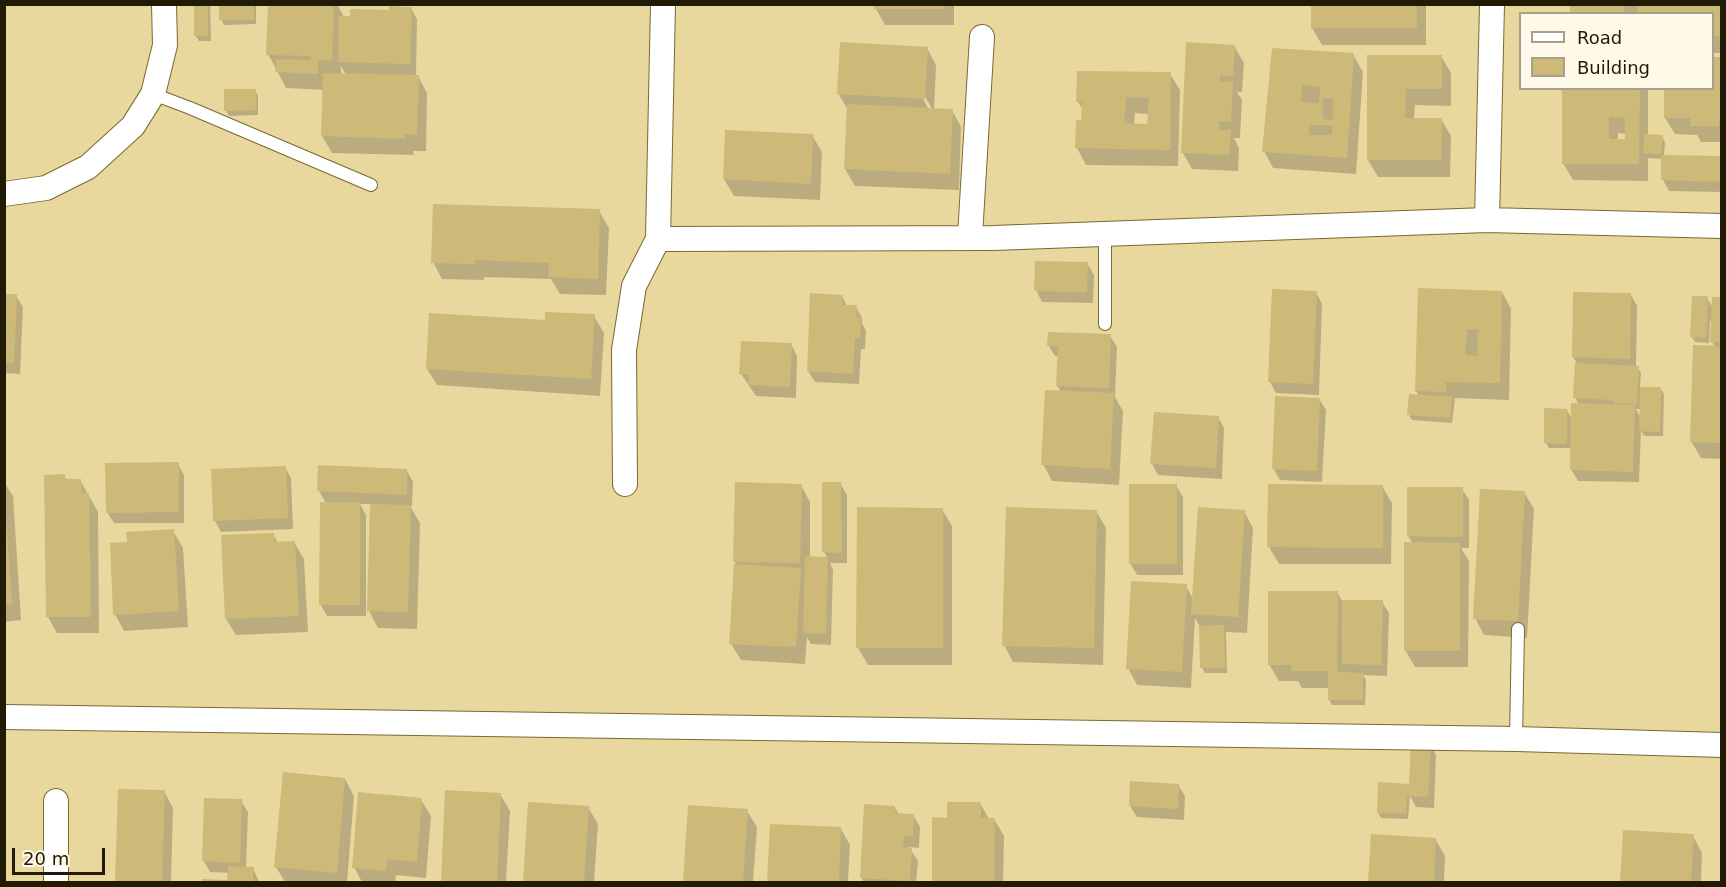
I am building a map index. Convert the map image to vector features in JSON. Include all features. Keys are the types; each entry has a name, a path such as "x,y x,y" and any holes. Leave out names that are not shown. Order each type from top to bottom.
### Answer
{"street":[{"path":"4,194 46,188 88,167 134,126 153,94 165,45 164,4"},
{"path":"625,484 624,350 634,286 658,239 663,4"},
{"path":"1487,220 1492,4"},
{"path":"970,236 982,37"},
{"path":"658,239 970,236 993,238 1487,220 1722,226"},
{"path":"4,717 1516,739 1722,745"},
{"path":"56,801 56,882"}],"lane":[{"path":"153,94 371,185"},
{"path":"1104,324 1105,233"},
{"path":"1516,739 1518,630"}],"building":[{"path":"194,4 208,4 208,36 194,36"},
{"path":"219,4 254,4 254,20 219,20"},
{"path":"268,4 334,4 332,61 318,60 318,74 275,72 276,59 311,60 311,56 266,55"},
{"path":"874,4 945,4 945,9 874,9"},
{"path":"1311,4 1417,4 1417,28 1311,28"},
{"path":"1570,4 1625,4 1624,12 1570,12"},
{"path":"1638,5 1722,5 1722,36 1714,37 1714,12 1637,12"},
{"path":"389,6 412,7 410,64 338,62 339,16 350,16 350,9 389,10"},
{"path":"840,42 928,47 925,99 837,94"},
{"path":"1186,42 1235,45 1233,76 1220,75 1220,81 1233,82 1231,122 1219,121 1218,130 1231,130 1229,155 1181,153"},
{"path":"1272,48 1354,53 1347,158 1262,152","holes":["1302,85 1320,87 1319,103 1301,102","1323,98 1333,99 1333,120 1323,119","1309,125 1332,125 1332,135 1309,135"]},
{"path":"1367,55 1442,55 1442,89 1406,89 1405,118 1442,118 1441,160 1367,160"},
{"path":"1714,57 1722,57 1722,120 1719,120 1719,126 1690,126 1690,118 1664,118 1664,90 1714,90"},
{"path":"1077,71 1171,72 1170,150 1075,148 1076,120 1081,120 1082,102 1076,102","holes":["1126,97 1149,98 1147,124 1124,123"]},
{"path":"323,73 419,75 417,135 405,134 405,139 321,136"},
{"path":"224,89 256,89 256,110 224,111"},
{"path":"1562,90 1640,90 1639,164 1562,164","holes":["1609,117 1625,118 1625,139 1609,139"]},
{"path":"847,104 953,109 950,174 844,169"},
{"path":"725,130 813,134 811,184 723,179"},
{"path":"1645,134 1663,135 1661,154 1643,153"},
{"path":"1661,155 1722,156 1722,182 1661,180"},
{"path":"433,204 600,209 598,279 548,277 549,263 475,260 475,264 431,263"},
{"path":"1035,261 1088,262 1087,292 1034,291"},
{"path":"1418,288 1502,291 1500,383 1446,382 1446,392 1415,391","holes":["1467,329 1478,330 1477,356 1465,355"]},
{"path":"1272,289 1317,291 1313,384 1268,382"},
{"path":"1573,292 1631,293 1630,359 1572,357"},
{"path":"810,293 843,295 842,305 857,305 856,317 861,318 860,338 855,338 853,374 807,371"},
{"path":"4,294 17,294 14,363 4,362"},
{"path":"1692,296 1708,296 1706,338 1690,337"},
{"path":"1712,297 1722,297 1722,343 1710,342"},
{"path":"545,312 595,314 591,379 426,369 429,313 545,320"},
{"path":"1048,332 1111,334 1109,388 1056,386 1058,346 1047,346"},
{"path":"741,341 792,343 790,387 748,385 749,375 739,374"},
{"path":"1693,345 1722,346 1722,443 1690,442"},
{"path":"1575,363 1639,366 1637,404 1573,398"},
{"path":"1640,387 1661,387 1660,432 1639,431"},
{"path":"1045,390 1114,393 1110,469 1041,465"},
{"path":"1409,394 1452,397 1450,418 1407,415"},
{"path":"1275,396 1320,398 1317,471 1272,469"},
{"path":"1571,403 1635,405 1633,472 1570,470"},
{"path":"1544,408 1567,409 1567,444 1544,443"},
{"path":"1154,412 1219,416 1216,468 1150,464"},
{"path":"179,462 178,512 106,513 105,463"},
{"path":"318,465 407,469 407,495 317,491"},
{"path":"286,466 288,518 213,521 211,469"},
{"path":"65,474 65,479 81,479 82,493 89,493 91,617 46,617 44,475"},
{"path":"735,482 802,484 800,563 733,562"},
{"path":"822,482 841,482 842,553 822,552"},
{"path":"1129,484 1177,484 1177,564 1129,564"},
{"path":"1268,484 1383,485 1383,548 1267,547"},
{"path":"1407,487 1463,487 1463,537 1407,536"},
{"path":"1480,489 1525,491 1518,621 1473,619"},
{"path":"320,502 360,502 360,605 319,605"},
{"path":"370,504 411,505 408,612 367,611"},
{"path":"857,507 943,508 943,648 856,648"},
{"path":"1006,507 1097,510 1094,648 1002,646"},
{"path":"1198,507 1245,510 1238,617 1191,614"},
{"path":"5,514 12,604 5,605"},
{"path":"174,529 179,611 113,615 110,543 127,542 126,532"},
{"path":"274,533 274,542 295,541 299,616 225,619 221,535"},
{"path":"1404,542 1460,543 1460,651 1404,651"},
{"path":"805,556 828,557 826,634 803,633"},
{"path":"734,564 801,568 796,647 729,644"},
{"path":"1131,581 1187,584 1182,672 1126,669"},
{"path":"1268,591 1338,591 1337,672 1363,673 1363,700 1328,700 1328,671 1291,671 1291,665 1268,665"},
{"path":"1342,600 1383,600 1381,665 1342,664"},
{"path":"1224,625 1225,668 1200,668 1199,626"},
{"path":"1411,741 1431,742 1428,797 1407,796 1406,814 1377,813 1378,782 1409,784"},
{"path":"283,772 345,778 337,873 274,867"},
{"path":"1130,781 1179,784 1178,809 1129,806"},
{"path":"118,789 165,790 162,882 115,882"},
{"path":"445,790 501,793 497,882 441,882"},
{"path":"358,792 422,798 417,862 387,859 386,871 352,868"},
{"path":"204,798 242,799 240,863 202,861"},
{"path":"528,802 589,806 584,882 523,882"},
{"path":"947,802 981,802 981,818 995,818 994,882 932,882 932,817 947,818"},
{"path":"864,804 895,806 895,813 914,814 913,837 904,836 903,847 912,848 910,881 860,878"},
{"path":"688,805 748,809 743,882 683,882"},
{"path":"770,824 841,827 839,882 767,882"},
{"path":"1623,830 1694,834 1691,882 1620,882"},
{"path":"1371,834 1436,838 1434,882 1368,882"},
{"path":"228,866 254,867 253,882 202,882 202,879 227,880"}]}
